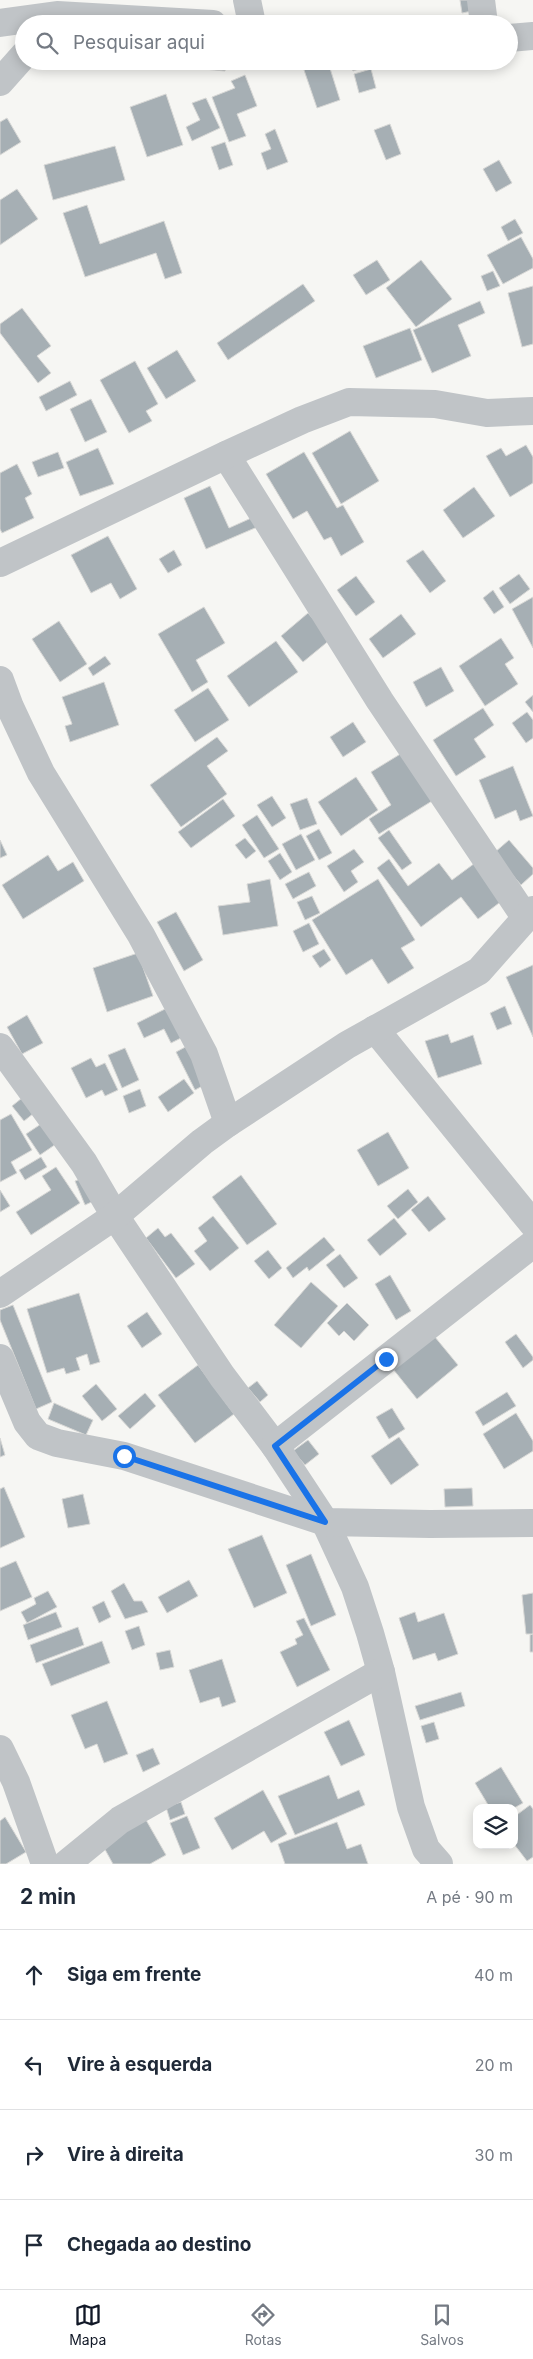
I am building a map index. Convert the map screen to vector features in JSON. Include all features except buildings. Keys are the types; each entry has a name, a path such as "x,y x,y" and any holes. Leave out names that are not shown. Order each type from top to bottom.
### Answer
{"street":[{"path":"247,0 250,15"},
{"path":"481,0 483,15"},
{"path":"54,13 83,15"},
{"path":"0,23 15,20"},
{"path":"518,37 533,36"},
{"path":"0,82 15,65"},
{"path":"0,562 302,420 349,402 435,404 487,413 533,411"},
{"path":"0,1294 115,1216 202,1142 228,1123 347,1045 479,971 529,914 380,701 226,455"},
{"path":"0,680 10,707 41,773 142,935 204,1054 228,1123"},
{"path":"375,1030 533,1224"},
{"path":"0,1047 84,1163 115,1216 222,1376 275,1446 325,1522 355,1586 381,1672 411,1807 426,1849 439,1864"},
{"path":"275,1446 533,1244"},
{"path":"0,1358 27,1422 38,1436 57,1442 124,1456 325,1522 533,1523"},
{"path":"66,1864 120,1820 381,1672"},
{"path":"0,1749 16,1782 44,1864"}],"route":[{"path":"124,1456 325,1522 275,1446 386,1359"}]}
